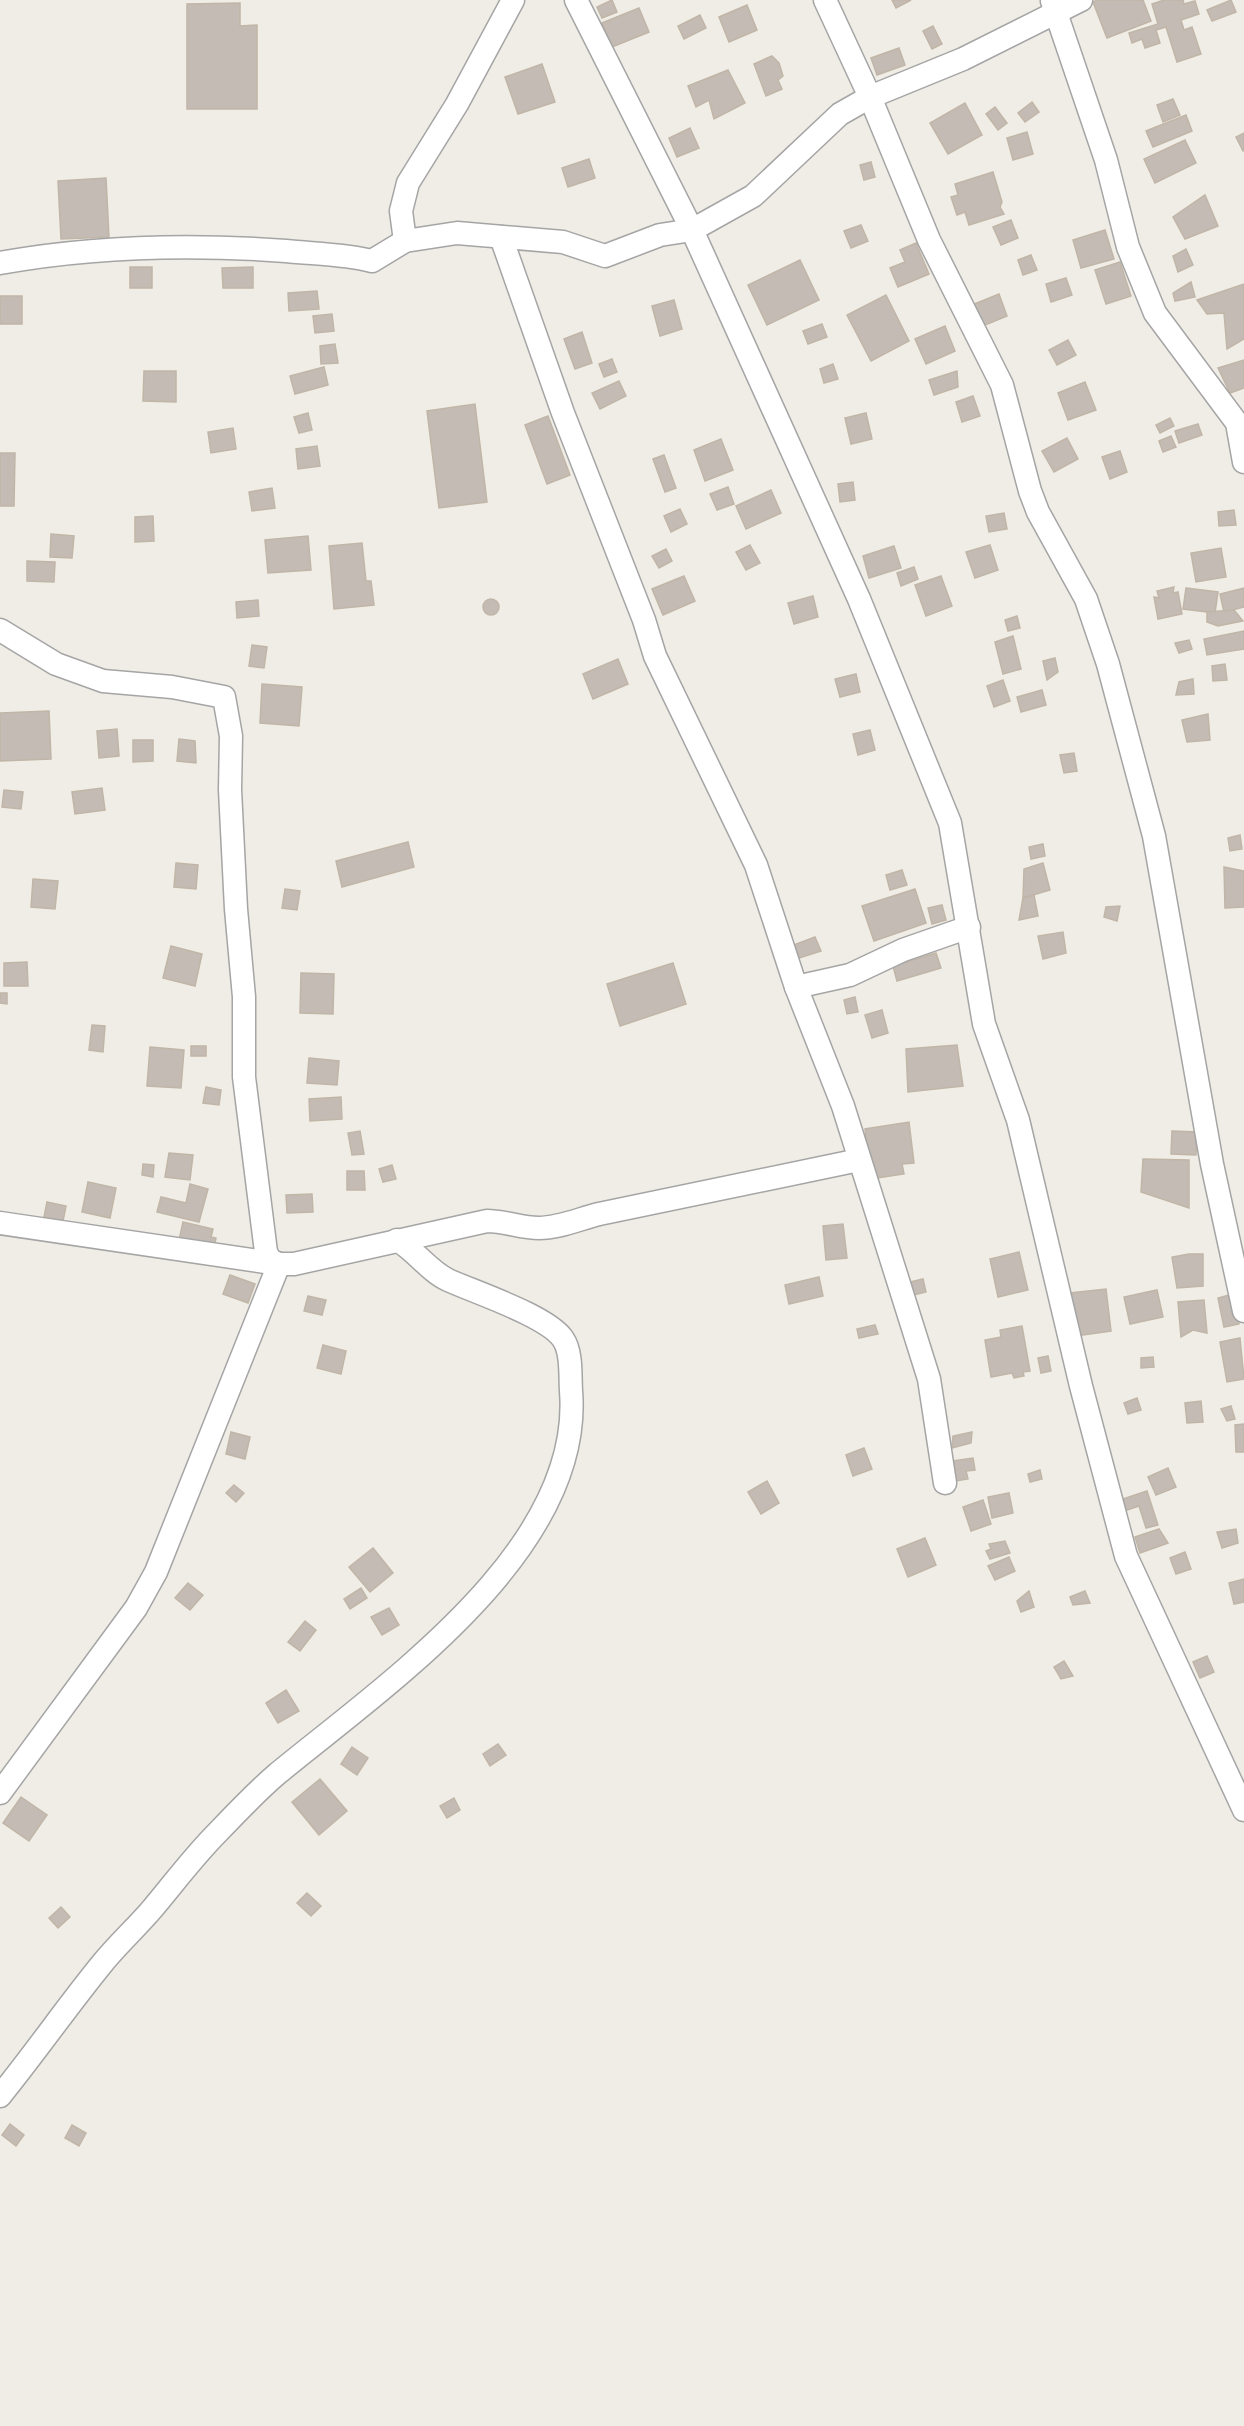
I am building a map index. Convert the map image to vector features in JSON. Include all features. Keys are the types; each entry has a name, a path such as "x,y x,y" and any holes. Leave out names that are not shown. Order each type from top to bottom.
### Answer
{"street":[{"path":"405,241 400,211 408,183 457,104 513,0"},
{"path":"576,0 692,230 859,599 950,823 984,1024 1018,1120 1081,1386 1126,1556 1244,1810"},
{"path":"825,0 870,97 929,240 1002,385 1034,501 1086,599 1108,664 1154,836 1212,1164 1244,1311"},
{"path":"0,263 104,249 163,248 244,248 353,256 372,261 405,241 457,233 563,242 605,256 660,235 692,230 753,196 840,114 870,97 963,58 1055,6 1082,0"},
{"path":"1055,6 1106,160 1128,247 1155,313 1237,423 1244,462"},
{"path":"501,237 562,413 644,620 655,656 756,865 796,987 843,1106 929,1379 945,1483"},
{"path":"0,630 56,664 103,681 172,687 224,697 231,736 230,801 244,997 244,1077 266,1252 270,1260 279,1264"},
{"path":"796,987 850,975 903,950 969,927"},
{"path":"0,1223 279,1264 294,1264 487,1221 503,1221 538,1228 557,1226 582,1218 859,1160"},
{"path":"0,2096 103,1963 216,1834 275,1776 404,1672 473,1605 512,1559 540,1516 554,1487 570,1441 571,1389 568,1358 562,1336 533,1317 444,1278 414,1250 397,1240"},
{"path":"0,1793 136,1608 156,1572 279,1264"}],"building":[{"path":"612,0 617,12 602,18 597,7"},
{"path":"892,0 911,0 896,8"},
{"path":"1097,0 1143,0 1151,21 1107,38 1093,2"},
{"path":"1164,0 1183,0 1184,4 1195,1 1199,14 1181,20 1184,30 1192,27 1201,54 1177,62 1166,27 1156,30 1160,43 1145,48 1142,39 1132,43 1129,33 1158,24 1152,4"},
{"path":"1231,0 1236,12 1212,21 1207,10"},
{"path":"240,3 240,26 257,25 257,109 187,109 187,4"},
{"path":"747,5 757,30 729,42 719,17"},
{"path":"639,8 649,32 612,47 602,23"},
{"path":"700,15 706,28 684,39 678,26"},
{"path":"933,26 942,44 932,49 923,31"},
{"path":"899,48 905,65 877,75 871,58"},
{"path":"772,56 779,63 783,76 778,80 782,89 766,96 754,64"},
{"path":"542,64 555,102 518,114 505,77"},
{"path":"728,70 745,103 714,119 709,100 696,107 688,86"},
{"path":"1173,99 1180,115 1163,122 1157,105"},
{"path":"1032,102 1039,112 1025,122 1018,113"},
{"path":"965,103 982,135 948,154 930,123"},
{"path":"995,107 1007,123 998,130 986,114"},
{"path":"1186,115 1192,131 1153,147 1146,131"},
{"path":"690,128 699,148 677,157 669,138"},
{"path":"1027,132 1033,154 1013,160 1007,138"},
{"path":"1244,133 1244,150 1243,151 1236,137"},
{"path":"1185,140 1196,163 1155,183 1144,159"},
{"path":"589,159 595,178 568,187 562,168"},
{"path":"871,162 875,177 864,180 860,165"},
{"path":"993,172 1002,202 1000,207 1004,214 969,225 965,212 957,215 951,197 958,195 955,184"},
{"path":"106,178 109,237 61,239 58,181"},
{"path":"1205,195 1218,226 1185,239 1173,217"},
{"path":"1011,220 1018,238 1001,245 993,227"},
{"path":"861,225 868,241 851,248 844,231"},
{"path":"1105,230 1114,259 1081,268 1073,240"},
{"path":"916,243 929,274 898,287 890,268 905,262 900,250"},
{"path":"1186,249 1193,265 1178,272 1173,256"},
{"path":"1031,255 1037,270 1023,275 1018,260"},
{"path":"800,260 819,300 767,325 748,285"},
{"path":"1120,262 1131,296 1106,304 1095,270"},
{"path":"130,267 152,267 152,288 130,288"},
{"path":"253,267 253,288 223,288 222,268"},
{"path":"1066,278 1072,295 1051,302 1046,284"},
{"path":"1191,282 1195,297 1175,301 1173,293"},
{"path":"1244,284 1244,339 1227,349 1224,313 1207,314 1197,300"},
{"path":"317,291 319,309 289,311 288,293"},
{"path":"999,294 1007,316 980,327 972,305"},
{"path":"886,295 909,341 871,361 847,315"},
{"path":"0,296 22,296 22,324 0,324"},
{"path":"674,300 682,329 660,336 652,306"},
{"path":"332,314 334,331 315,333 313,316"},
{"path":"822,324 827,337 808,344 803,331"},
{"path":"945,326 955,351 926,364 915,339"},
{"path":"582,332 592,363 575,369 564,339"},
{"path":"1068,340 1076,355 1057,365 1049,350"},
{"path":"335,344 338,363 321,364 320,346"},
{"path":"612,359 617,372 604,377 599,364"},
{"path":"1244,360 1244,388 1230,393 1218,368"},
{"path":"833,364 838,379 824,383 820,369"},
{"path":"324,367 328,385 295,394 290,376"},
{"path":"144,371 176,371 176,402 143,401"},
{"path":"957,371 958,387 934,395 929,380"},
{"path":"619,381 626,396 600,409 592,393"},
{"path":"1085,382 1096,410 1068,420 1058,393"},
{"path":"973,396 980,416 962,422 956,402"},
{"path":"475,404 487,502 439,508 427,411"},
{"path":"308,413 312,430 299,433 294,417"},
{"path":"866,413 872,439 851,444 845,418"},
{"path":"548,416 570,475 547,484 525,425"},
{"path":"1170,418 1174,426 1160,433 1156,425"},
{"path":"1198,424 1202,435 1179,443 1175,431"},
{"path":"233,428 236,449 211,453 208,432"},
{"path":"1171,436 1176,447 1163,452 1159,441"},
{"path":"1067,438 1078,459 1054,472 1042,451"},
{"path":"721,439 733,470 705,481 694,450"},
{"path":"317,446 320,466 298,469 296,449"},
{"path":"1120,451 1127,472 1110,479 1102,457"},
{"path":"0,453 15,453 14,506 0,506"},
{"path":"664,455 676,488 665,492 653,459"},
{"path":"853,482 855,500 840,502 838,484"},
{"path":"728,487 734,504 717,510 710,494"},
{"path":"272,488 275,508 252,511 249,492"},
{"path":"771,490 781,513 746,529 736,506"},
{"path":"680,509 687,524 671,532 664,516"},
{"path":"1234,510 1236,525 1219,526 1218,512"},
{"path":"1004,513 1007,529 989,532 986,516"},
{"path":"153,516 154,541 135,542 135,517"},
{"path":"51,534 74,536 72,558 50,557"},
{"path":"308,536 311,570 268,573 265,540"},
{"path":"362,543 366,581 371,581 374,605 334,609 329,546"},
{"path":"750,545 760,563 746,570 736,552"},
{"path":"990,545 998,570 975,578 966,552"},
{"path":"894,546 901,568 869,578 863,556"},
{"path":"1221,548 1226,577 1196,582 1191,553"},
{"path":"666,549 672,561 659,568 652,556"},
{"path":"27,561 55,562 54,582 27,581"},
{"path":"914,567 918,579 901,586 897,573"},
{"path":"684,576 695,601 663,615 652,589"},
{"path":"941,576 952,606 926,616 915,585"},
{"path":"1174,587 1173,593 1178,592 1182,614 1158,619 1154,597 1159,598 1157,591"},
{"path":"1186,588 1218,592 1215,613 1183,609"},
{"path":"1244,588 1244,607 1224,612 1220,594"},
{"path":"813,596 818,617 794,624 788,603"},
{"path":"488,599 494,599 499,607 497,613 488,615 483,610 483,604"},
{"path":"258,600 259,616 237,618 236,602"},
{"path":"1234,610 1243,621 1218,626 1207,622 1207,612"},
{"path":"1017,616 1020,628 1008,631 1005,620"},
{"path":"1244,631 1244,649 1207,655 1204,639"},
{"path":"1013,636 1021,669 1003,674 995,642"},
{"path":"1189,640 1192,649 1179,653 1175,643"},
{"path":"252,645 267,647 264,668 249,666"},
{"path":"1055,658 1058,672 1047,680 1043,661"},
{"path":"618,659 628,684 593,699 583,674"},
{"path":"1225,664 1227,680 1213,681 1212,666"},
{"path":"856,674 860,692 840,697 835,679"},
{"path":"1193,679 1194,694 1176,695 1179,682"},
{"path":"1003,680 1010,701 994,707 987,686"},
{"path":"262,684 302,687 299,726 260,723"},
{"path":"1042,690 1046,705 1021,712 1017,697"},
{"path":"49,711 51,759 0,761 0,713"},
{"path":"1208,714 1210,740 1187,742 1182,720"},
{"path":"117,729 119,756 99,758 97,731"},
{"path":"870,730 875,750 858,755 853,734"},
{"path":"179,739 195,741 196,763 177,761"},
{"path":"133,740 153,740 153,761 133,762"},
{"path":"1074,753 1077,771 1064,773 1060,755"},
{"path":"102,788 105,810 75,814 72,792"},
{"path":"4,790 23,792 21,809 2,807"},
{"path":"1240,835 1242,849 1230,851 1228,838"},
{"path":"408,842 414,867 342,887 336,861"},
{"path":"1043,844 1045,856 1031,859 1029,847"},
{"path":"176,863 198,865 196,889 174,887"},
{"path":"1043,863 1050,890 1023,898 1024,869"},
{"path":"1224,867 1244,871 1244,907 1225,908"},
{"path":"902,870 907,885 890,890 886,875"},
{"path":"33,879 58,881 55,909 31,907"},
{"path":"285,889 300,891 297,910 282,908"},
{"path":"915,889 926,923 874,941 862,906"},
{"path":"1034,895 1038,916 1019,920 1023,898"},
{"path":"942,905 946,920 932,924 928,908"},
{"path":"1120,906 1117,921 1104,917 1106,907"},
{"path":"1063,932 1066,953 1043,959 1038,936"},
{"path":"815,937 821,951 799,958 794,945"},
{"path":"171,946 202,954 195,986 163,978"},
{"path":"936,953 941,968 897,981 893,966"},
{"path":"27,962 28,986 4,986 4,963"},
{"path":"673,963 686,1004 620,1026 607,984"},
{"path":"301,973 334,974 333,1014 300,1013"},
{"path":"0,993 7,993 7,1004 0,1003"},
{"path":"855,997 858,1012 847,1014 844,1000"},
{"path":"882,1010 888,1033 872,1038 865,1015"},
{"path":"92,1025 105,1026 103,1052 89,1050"},
{"path":"957,1045 963,1086 908,1092 906,1049"},
{"path":"191,1046 206,1046 206,1056 191,1056"},
{"path":"150,1047 184,1050 181,1088 147,1086"},
{"path":"309,1058 339,1061 337,1085 307,1083"},
{"path":"206,1087 221,1090 219,1105 203,1103"},
{"path":"341,1097 342,1119 310,1121 309,1099"},
{"path":"909,1122 914,1163 902,1164 904,1174 871,1179 865,1129"},
{"path":"360,1131 364,1154 352,1155 348,1133"},
{"path":"1172,1131 1197,1132 1196,1155 1171,1154"},
{"path":"169,1153 193,1155 190,1180 165,1177"},
{"path":"1143,1159 1189,1160 1189,1208 1141,1192"},
{"path":"143,1164 154,1165 153,1177 142,1175"},
{"path":"392,1165 396,1179 383,1182 379,1169"},
{"path":"347,1171 364,1171 365,1190 347,1190"},
{"path":"88,1182 116,1188 110,1218 82,1212"},
{"path":"190,1184 208,1189 199,1222 157,1212 161,1197 186,1203"},
{"path":"312,1194 313,1212 287,1213 286,1195"},
{"path":"47,1202 66,1206 63,1221 44,1217"},
{"path":"183,1222 213,1229 211,1237 216,1238 213,1253 178,1245"},
{"path":"843,1224 847,1258 826,1260 823,1226"},
{"path":"1019,1252 1028,1290 998,1297 990,1259"},
{"path":"1203,1254 1203,1286 1177,1288 1172,1257"},
{"path":"230,1275 255,1284 248,1303 223,1294"},
{"path":"819,1277 823,1296 789,1304 785,1285"},
{"path":"923,1279 926,1292 909,1296 906,1283"},
{"path":"1106,1289 1111,1331 1076,1336 1070,1293"},
{"path":"1157,1290 1163,1317 1130,1324 1124,1297"},
{"path":"1233,1294 1239,1324 1224,1327 1218,1298"},
{"path":"308,1296 326,1300 322,1315 304,1311"},
{"path":"1204,1300 1207,1333 1193,1330 1181,1337 1178,1302"},
{"path":"875,1325 878,1334 859,1338 857,1329"},
{"path":"1022,1326 1030,1371 1023,1372 1024,1376 1014,1378 1012,1373 991,1377 985,1340 1001,1337 1000,1330"},
{"path":"1240,1338 1244,1379 1227,1382 1220,1342"},
{"path":"323,1345 346,1351 341,1374 317,1368"},
{"path":"1048,1356 1051,1371 1041,1373 1038,1358"},
{"path":"1153,1357 1154,1367 1141,1368 1141,1358"},
{"path":"1137,1398 1141,1410 1128,1414 1124,1403"},
{"path":"1201,1401 1203,1422 1187,1423 1185,1403"},
{"path":"1231,1406 1235,1419 1227,1421 1221,1409"},
{"path":"1244,1424 1244,1452 1236,1452 1235,1425"},
{"path":"231,1432 250,1437 245,1459 226,1454"},
{"path":"972,1432 971,1443 952,1448 953,1436"},
{"path":"864,1448 872,1469 853,1476 846,1455"},
{"path":"973,1458 975,1470 966,1471 968,1479 956,1481 953,1461"},
{"path":"1168,1468 1176,1487 1156,1495 1148,1477"},
{"path":"1040,1470 1042,1479 1030,1482 1028,1474"},
{"path":"767,1481 779,1503 761,1514 748,1492"},
{"path":"234,1485 244,1493 236,1502 226,1493"},
{"path":"1147,1491 1158,1525 1146,1528 1139,1506 1124,1511 1120,1500"},
{"path":"1009,1493 1013,1513 992,1518 988,1497"},
{"path":"983,1500 991,1524 971,1531 963,1507"},
{"path":"1159,1529 1168,1543 1140,1553 1135,1537"},
{"path":"1236,1529 1238,1543 1222,1548 1217,1532"},
{"path":"925,1538 936,1565 908,1577 897,1549"},
{"path":"1005,1541 1010,1553 990,1559 986,1551 991,1549 989,1544"},
{"path":"373,1548 393,1573 370,1592 349,1567"},
{"path":"1185,1552 1191,1569 1176,1574 1170,1558"},
{"path":"1009,1557 1015,1571 995,1580 988,1566"},
{"path":"1244,1579 1244,1602 1234,1604 1229,1583"},
{"path":"188,1583 203,1595 190,1610 175,1598"},
{"path":"361,1588 367,1598 350,1609 344,1599"},
{"path":"1029,1591 1034,1607 1021,1612 1017,1601"},
{"path":"1085,1591 1090,1603 1073,1605 1070,1597"},
{"path":"389,1608 399,1625 382,1635 371,1617"},
{"path":"305,1621 316,1630 300,1651 288,1642"},
{"path":"1207,1656 1214,1672 1200,1678 1193,1662"},
{"path":"1064,1661 1073,1676 1061,1679 1054,1667"},
{"path":"286,1690 299,1711 278,1723 266,1703"},
{"path":"498,1744 506,1755 490,1766 483,1754"},
{"path":"352,1747 368,1758 357,1775 341,1764"},
{"path":"320,1779 347,1811 319,1835 292,1802"},
{"path":"21,1797 47,1815 29,1841 3,1823"},
{"path":"454,1798 460,1810 447,1818 440,1806"},
{"path":"307,1893 321,1906 311,1916 297,1903"},
{"path":"61,1907 70,1917 58,1928 49,1918"},
{"path":"10,2124 24,2135 16,2146 2,2135"},
{"path":"72,2125 86,2133 79,2146 65,2138"}]}
